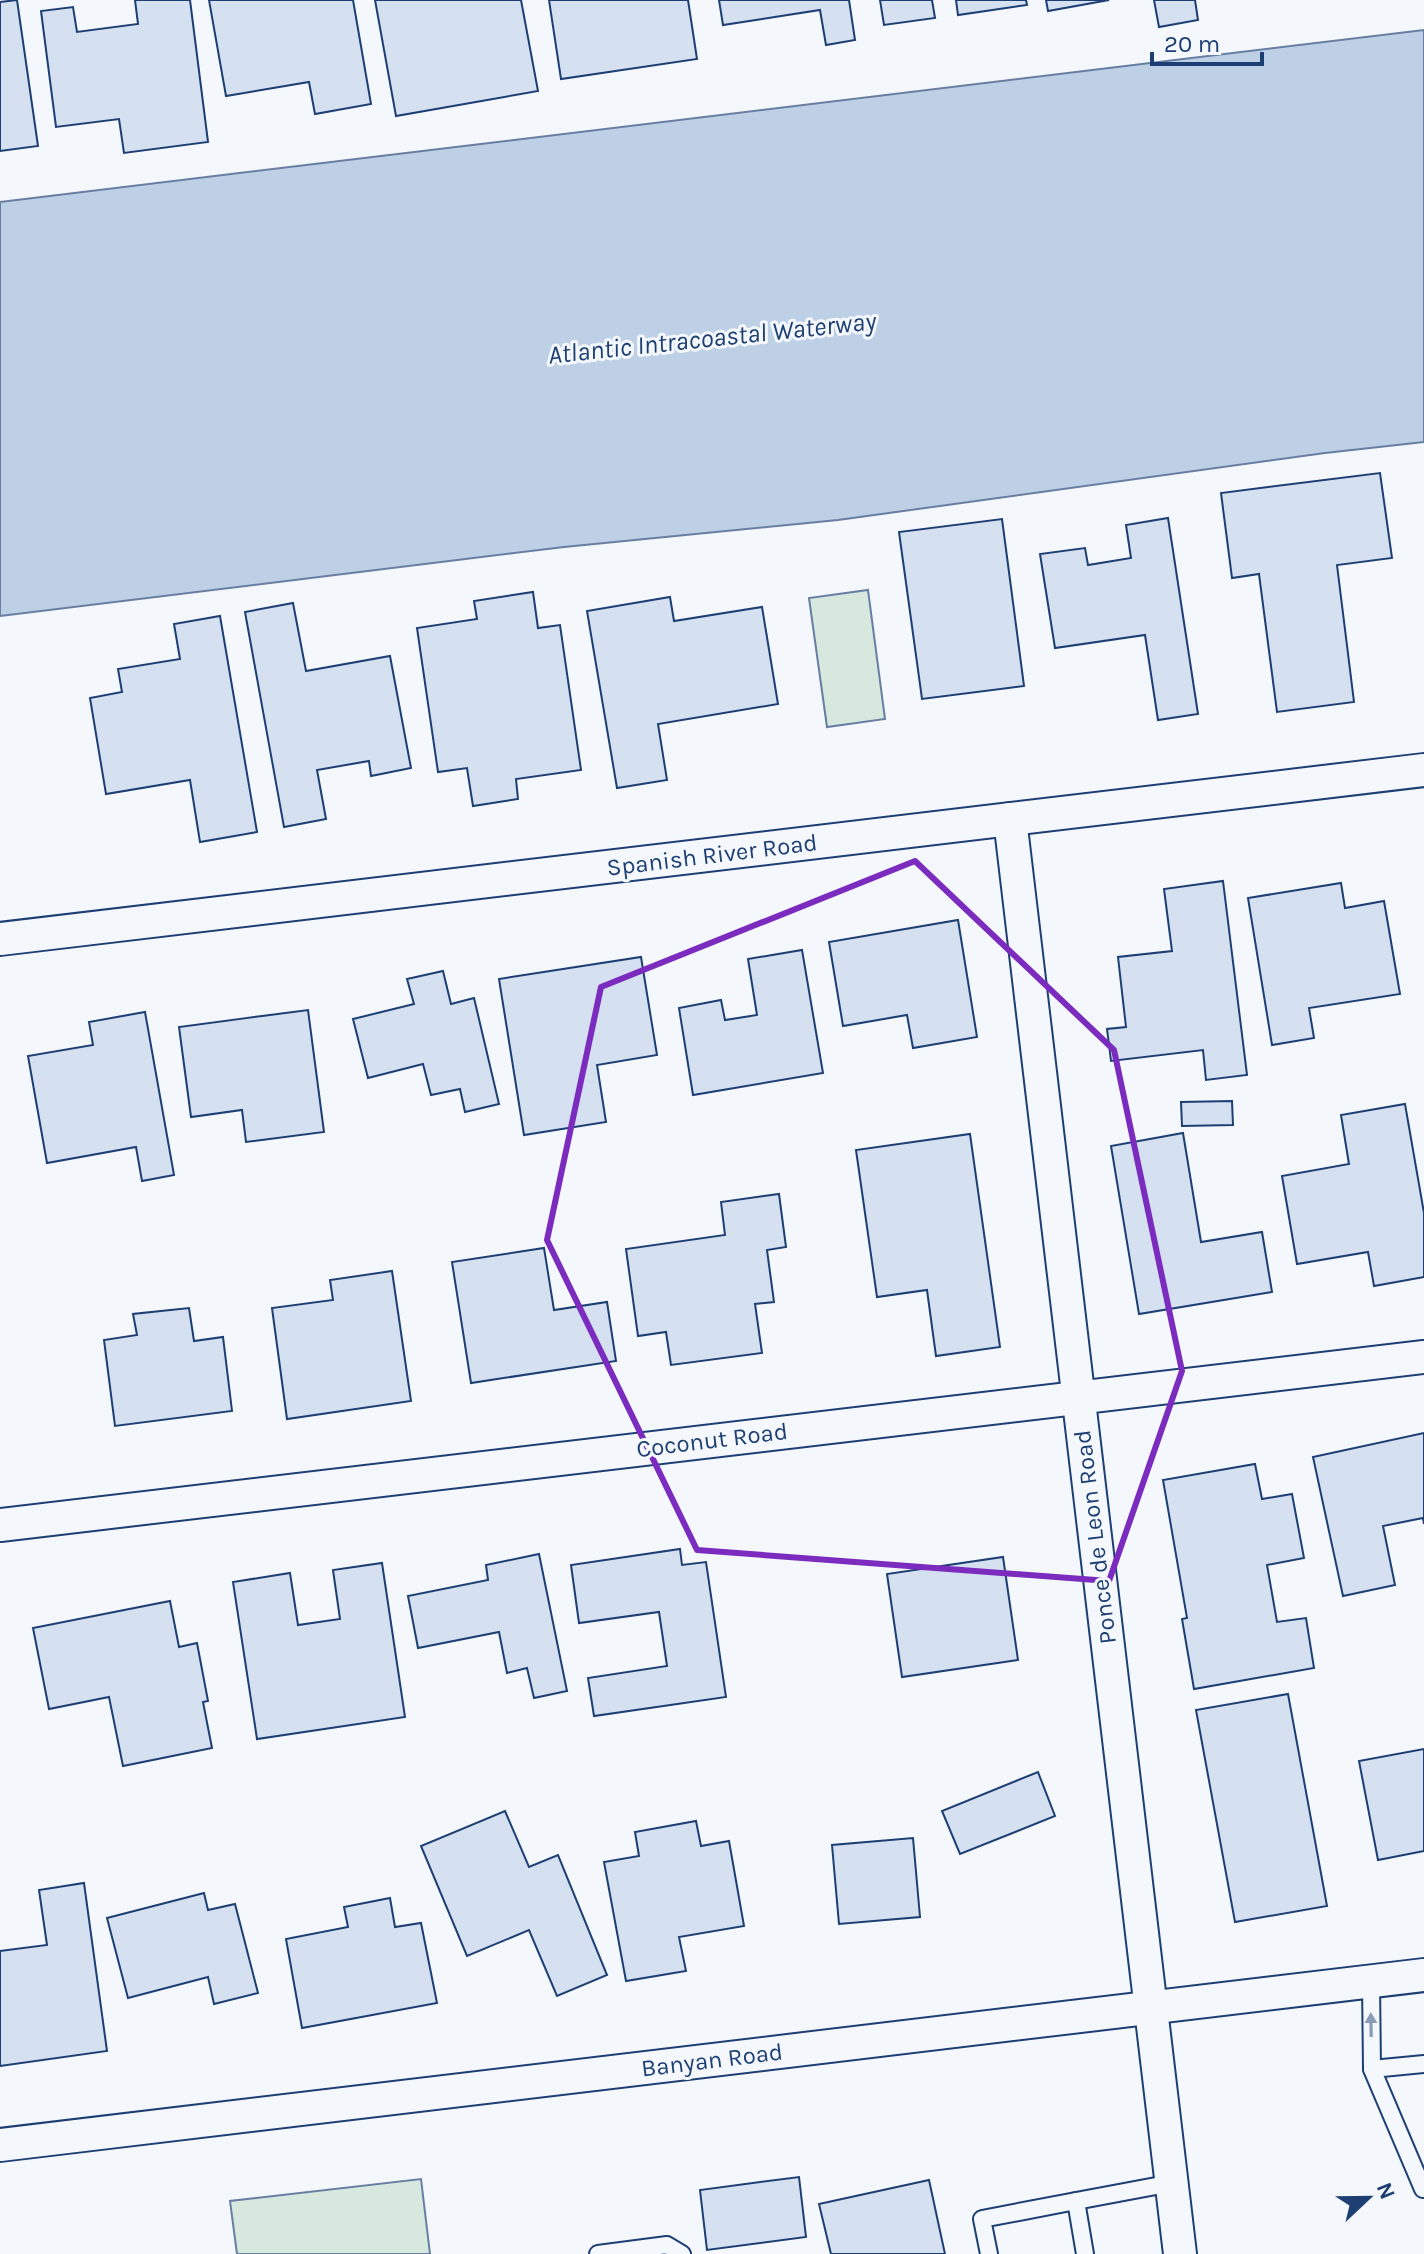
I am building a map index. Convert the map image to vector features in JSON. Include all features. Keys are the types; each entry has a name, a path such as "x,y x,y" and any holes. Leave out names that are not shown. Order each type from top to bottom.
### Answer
{"street":[{"name":"Spanish River Road","path":"0,939 1424,770"},
{"name":"Ponce de Leon Road","path":"1010,819 1180,2254"},
{"name":"Coconut Road","path":"0,1525 1424,1357"},
{"name":"Banyan Road","path":"0,2145 1424,1975"}],"lane":[{"path":"1371,1982 1372,2069 1423,2189"},
{"path":"1372,2069 1424,2064"},
{"path":"989,2254 982,2219 1172,2183"},
{"path":"1076,2201 1085,2254"},
{"path":"598,2254 667,2245 682,2254"}],"highlighted area":[{"path":"915,861 1114,1050 1182,1371 1109,1581 697,1550 547,1240 601,987"}],"shaded area":[{"path":"868,590 885,719 827,727 809,598"},
{"path":"421,2179 430,2254 237,2254 230,2201"}],"water":[{"name":"Atlantic Intracoastal Waterway","path":"1424,30 1424,442 838,520 564,547 0,616 0,202"}],"building":[{"path":"17,0 38,146 0,151 0,2"},
{"path":"135,0 190,0 208,142 124,153 119,119 56,127 41,11 73,7 77,32 138,24"},
{"path":"209,0 353,0 371,104 315,114 309,82 226,96"},
{"path":"375,0 521,0 538,91 396,116"},
{"path":"549,0 688,0 697,59 561,79"},
{"path":"719,0 849,0 855,40 826,45 820,10 723,25"},
{"path":"880,0 932,0 935,18 884,25"},
{"path":"956,0 1026,0 1027,5 958,15"},
{"path":"1046,0 1109,0 1048,11"},
{"path":"1154,0 1195,0 1198,20 1159,27"},
{"path":"1380,473 1392,558 1337,565 1354,702 1277,712 1259,574 1232,578 1221,493"},
{"path":"1168,518 1198,714 1158,720 1145,635 1055,648 1040,554 1085,548 1088,565 1131,558 1126,525"},
{"path":"1002,519 1024,686 922,699 899,532"},
{"path":"533,592 538,628 560,625 581,770 516,779 518,799 473,806 467,768 438,772 417,628 477,619 474,601"},
{"path":"670,597 674,621 762,607 778,704 658,724 667,780 617,788 587,611"},
{"path":"293,603 306,671 390,656 411,768 371,776 369,761 317,770 326,819 284,827 245,612"},
{"path":"220,616 257,832 200,842 190,780 106,794 90,698 122,692 118,669 180,659 174,624"},
{"path":"1223,881 1247,1075 1206,1080 1203,1050 1111,1061 1107,1029 1126,1027 1118,957 1172,951 1164,889"},
{"path":"1341,883 1345,908 1384,901 1400,994 1309,1008 1314,1038 1272,1045 1248,898"},
{"path":"958,920 977,1037 913,1048 907,1015 843,1026 829,942"},
{"path":"802,950 823,1073 693,1095 679,1008 721,1000 725,1020 757,1015 748,959"},
{"path":"641,957 657,1055 597,1065 606,1122 524,1135 499,979"},
{"path":"443,971 451,1004 474,998 499,1104 465,1112 460,1089 431,1095 423,1064 368,1078 353,1019 414,1004 407,979"},
{"path":"308,1010 324,1132 246,1142 242,1110 191,1117 179,1027"},
{"path":"145,1012 174,1175 142,1181 136,1147 47,1163 28,1056 93,1045 89,1022"},
{"path":"1232,1101 1233,1125 1182,1126 1181,1102"},
{"path":"1405,1104 1424,1213 1424,1277 1374,1286 1368,1252 1297,1264 1282,1176 1349,1164 1341,1115"},
{"path":"1183,1133 1201,1242 1262,1232 1272,1292 1139,1314 1111,1146"},
{"path":"970,1134 1000,1347 936,1356 927,1290 877,1297 856,1150"},
{"path":"779,1194 786,1247 767,1250 774,1302 755,1304 762,1353 671,1365 666,1332 638,1336 626,1249 725,1235 721,1202"},
{"path":"544,1248 554,1310 607,1302 616,1361 471,1383 452,1262"},
{"path":"392,1271 411,1401 287,1419 272,1308 333,1300 330,1280"},
{"path":"189,1308 194,1341 223,1337 232,1411 115,1426 104,1340 137,1335 133,1314"},
{"path":"1424,1433 1424,1524 1423,1518 1383,1526 1395,1585 1343,1596 1313,1457"},
{"path":"1255,1464 1262,1499 1292,1494 1304,1558 1267,1565 1277,1622 1306,1618 1314,1668 1194,1689 1182,1619 1187,1618 1163,1480"},
{"path":"680,1549 682,1565 706,1562 726,1697 594,1716 588,1678 667,1666 659,1612 579,1623 571,1565"},
{"path":"539,1554 567,1691 534,1698 527,1668 507,1673 499,1632 418,1648 408,1596 488,1580 486,1565"},
{"path":"1003,1557 1018,1660 902,1677 887,1574"},
{"path":"382,1563 405,1717 257,1739 233,1582 290,1573 298,1625 340,1619 333,1570"},
{"path":"170,1601 179,1647 197,1643 208,1701 203,1702 212,1748 123,1766 109,1697 49,1709 33,1628"},
{"path":"1288,1694 1327,1906 1235,1922 1196,1710"},
{"path":"1424,1749 1424,1851 1378,1860 1359,1761"},
{"path":"1038,1772 1055,1816 960,1854 942,1811"},
{"path":"505,1811 529,1867 558,1855 607,1975 557,1996 529,1930 467,1956 421,1846"},
{"path":"696,1821 701,1846 729,1841 744,1926 679,1937 686,1971 626,1981 604,1862 639,1856 635,1832"},
{"path":"913,1838 920,1917 839,1924 832,1845"},
{"path":"84,1883 107,2051 0,2066 0,1951 47,1945 39,1890"},
{"path":"204,1893 208,1910 235,1904 258,1993 214,2004 208,1977 128,1998 107,1918"},
{"path":"390,1898 395,1927 421,1923 437,2003 302,2028 286,1939 348,1927 344,1907"},
{"path":"799,2177 806,2237 707,2250 700,2190"},
{"path":"929,2180 945,2254 831,2254 819,2204"}]}
